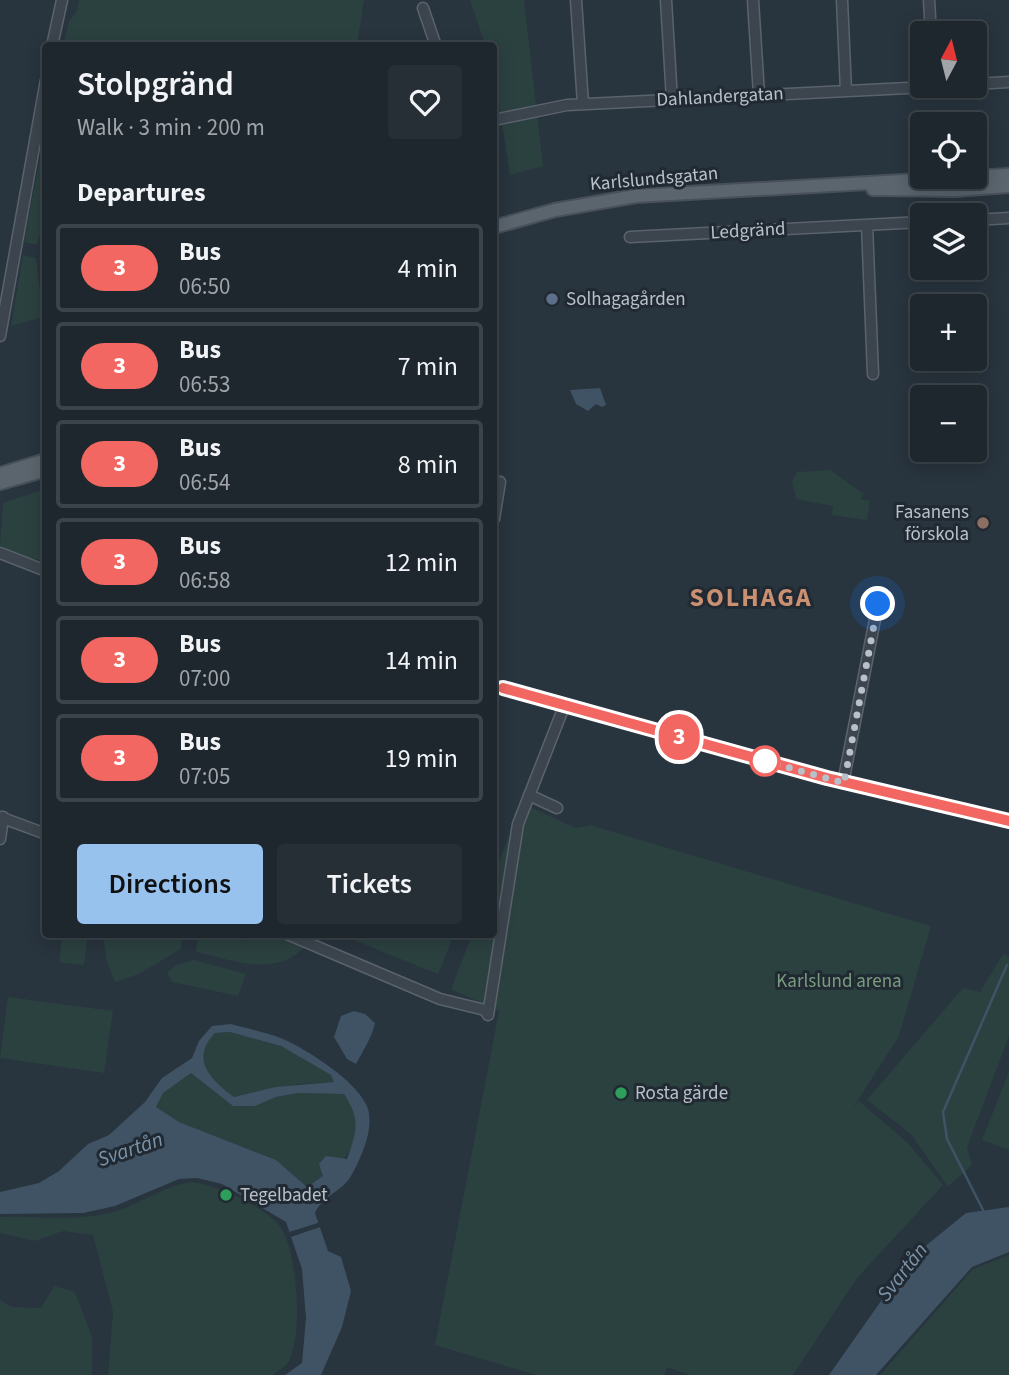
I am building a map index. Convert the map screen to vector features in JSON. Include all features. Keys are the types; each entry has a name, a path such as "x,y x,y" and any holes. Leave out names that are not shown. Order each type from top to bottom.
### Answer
{"main road":[{"name":"Karlslundsgatan","path":"497,226 555,210 636,196 1009,175"},
{"name":"Karlslundsgatan","path":"820,187 956,190 1009,186"},
{"path":"0,474 42,461"},
{"path":"0,483 42,471"}],"street":[{"path":"53,42 62,0"},
{"path":"576,0 583,104"},
{"path":"666,0 672,100"},
{"path":"753,0 759,95"},
{"path":"842,0 846,91"},
{"path":"929,0 930,21"},
{"path":"423,9 435,42"},
{"path":"987,83 1009,82"},
{"name":"Dahlandergatan","path":"497,119 536,109 583,104 910,87"},
{"path":"0,337 42,102"},
{"path":"987,219 1009,218"},
{"name":"Ledgränd","path":"630,237 910,223"},
{"path":"867,225 873,374"},
{"path":"497,500 500,482"},
{"path":"0,553 42,569"},
{"path":"844,783 878,604"},
{"path":"497,686 844,783 1009,821"},
{"path":"296,938 408,987 440,999 485,1010 488,1015 517,832 565,704"},
{"path":"529,795 557,808"},
{"path":"0,839 2,817 42,832"}],"green space":[{"path":"79,0 364,0 357,42 64,42 69,21 77,11"},
{"path":"470,0 524,0 543,166 510,175 497,91 497,42 484,42"},
{"path":"42,147 42,224 37,245 24,242"},
{"path":"23,255 36,258 42,317 11,326"},
{"path":"830,470 864,494 860,499 870,501 867,520 832,515 833,506 796,499 792,482 797,472"},
{"path":"42,490 42,560 18,556 0,548 3,503"},
{"name":"Rosta gärde","path":"521,803 576,828 590,825 931,926 899,1036 853,1108 859,1101 907,1142 943,1185 857,1278 793,1375 690,1375 667,1367 665,1375 536,1375 435,1345 499,1011 451,989 471,938 497,938 497,868"},
{"path":"62,938 88,938 84,965 59,962"},
{"path":"103,938 183,938 181,949 139,974 115,982 106,959"},
{"path":"198,938 240,938 247,941 250,938 281,938 305,947 280,962 267,964 239,962 196,952"},
{"path":"348,938 452,938 438,974"},
{"path":"1003,954 1009,957 1009,1036 967,1147 972,1165 948,1187 911,1134 867,1100 963,988 980,992"},
{"path":"194,960 246,974 238,996 172,982 167,973 176,965"},
{"path":"8,997 113,1011 104,1073 0,1058"},
{"path":"230,1032 281,1046 331,1075 334,1082 299,1084 234,1097 211,1076 204,1060 204,1051 215,1033"},
{"path":"1009,1072 1009,1150 982,1140"},
{"path":"191,1073 233,1106 255,1106 276,1097 298,1093 344,1094 353,1110 356,1125 356,1137 351,1149 333,1169 307,1187 276,1160 179,1122 156,1107 163,1093"},
{"path":"192,1182 226,1192 250,1203 278,1224 285,1235 294,1270 297,1312 296,1332 289,1361 273,1375 108,1375 113,1312 93,1235 63,1231 35,1241 0,1233 0,1217 69,1218 110,1213 170,1188"},
{"path":"1009,1255 1009,1375 880,1375 973,1269"},
{"path":"54,1286 75,1292 92,1337 92,1375 0,1375 0,1300 12,1307 41,1308"}],"water":[{"path":"600,388 606,405 602,407 596,404 588,411 576,404 570,390"},
{"path":"354,1011 365,1014 375,1023 356,1064 347,1059 334,1037 341,1016"},
{"name":"Svartån","path":"231,1024 271,1034 294,1044 344,1078 363,1099 368,1109 368,1135 355,1169 348,1181 323,1201 315,1213 328,1251 341,1257 351,1291 342,1327 321,1375 285,1375 302,1363 306,1318 302,1269 286,1222 222,1184 197,1178 179,1179 115,1206 83,1213 0,1214 0,1192 39,1183 59,1171 88,1144 109,1135 145,1102 162,1078 192,1058 199,1041 212,1026","holes":["230,1032 281,1046 331,1075 334,1082 276,1087 234,1097 211,1076 204,1060 204,1051 215,1033","191,1073 233,1106 255,1106 276,1097 298,1093 344,1094 353,1111 356,1126 347,1159 326,1156 319,1164 323,1176 307,1187 276,1160 179,1122 156,1107 163,1093"]},
{"name":"Svartån","path":"1009,1207 1009,1252 972,1267 876,1375 829,1375 912,1257 966,1213"}],"pier":[{"path":"321,1222 323,1226 288,1238 286,1233"}],"waterway":[{"path":"984,1212 947,1139 943,1112 1007,965"}],"bus line":[{"name":"3","path":"503,688 827,778 1009,821"}],"place":[{"name":"Solhagagården","path":"552,299"},
{"name":"Fasanens förskola","path":"983,523"},
{"name":"Rosta gärde","path":"621,1093"},
{"name":"Tegelbadet","path":"226,1195"}],"district":[{"name":"SOLHAGA","path":"751,597"}],"route":[{"path":"765,761 844,783 878,604"}],"park label":[{"name":"Karlslund arena","path":"839,981"}]}
